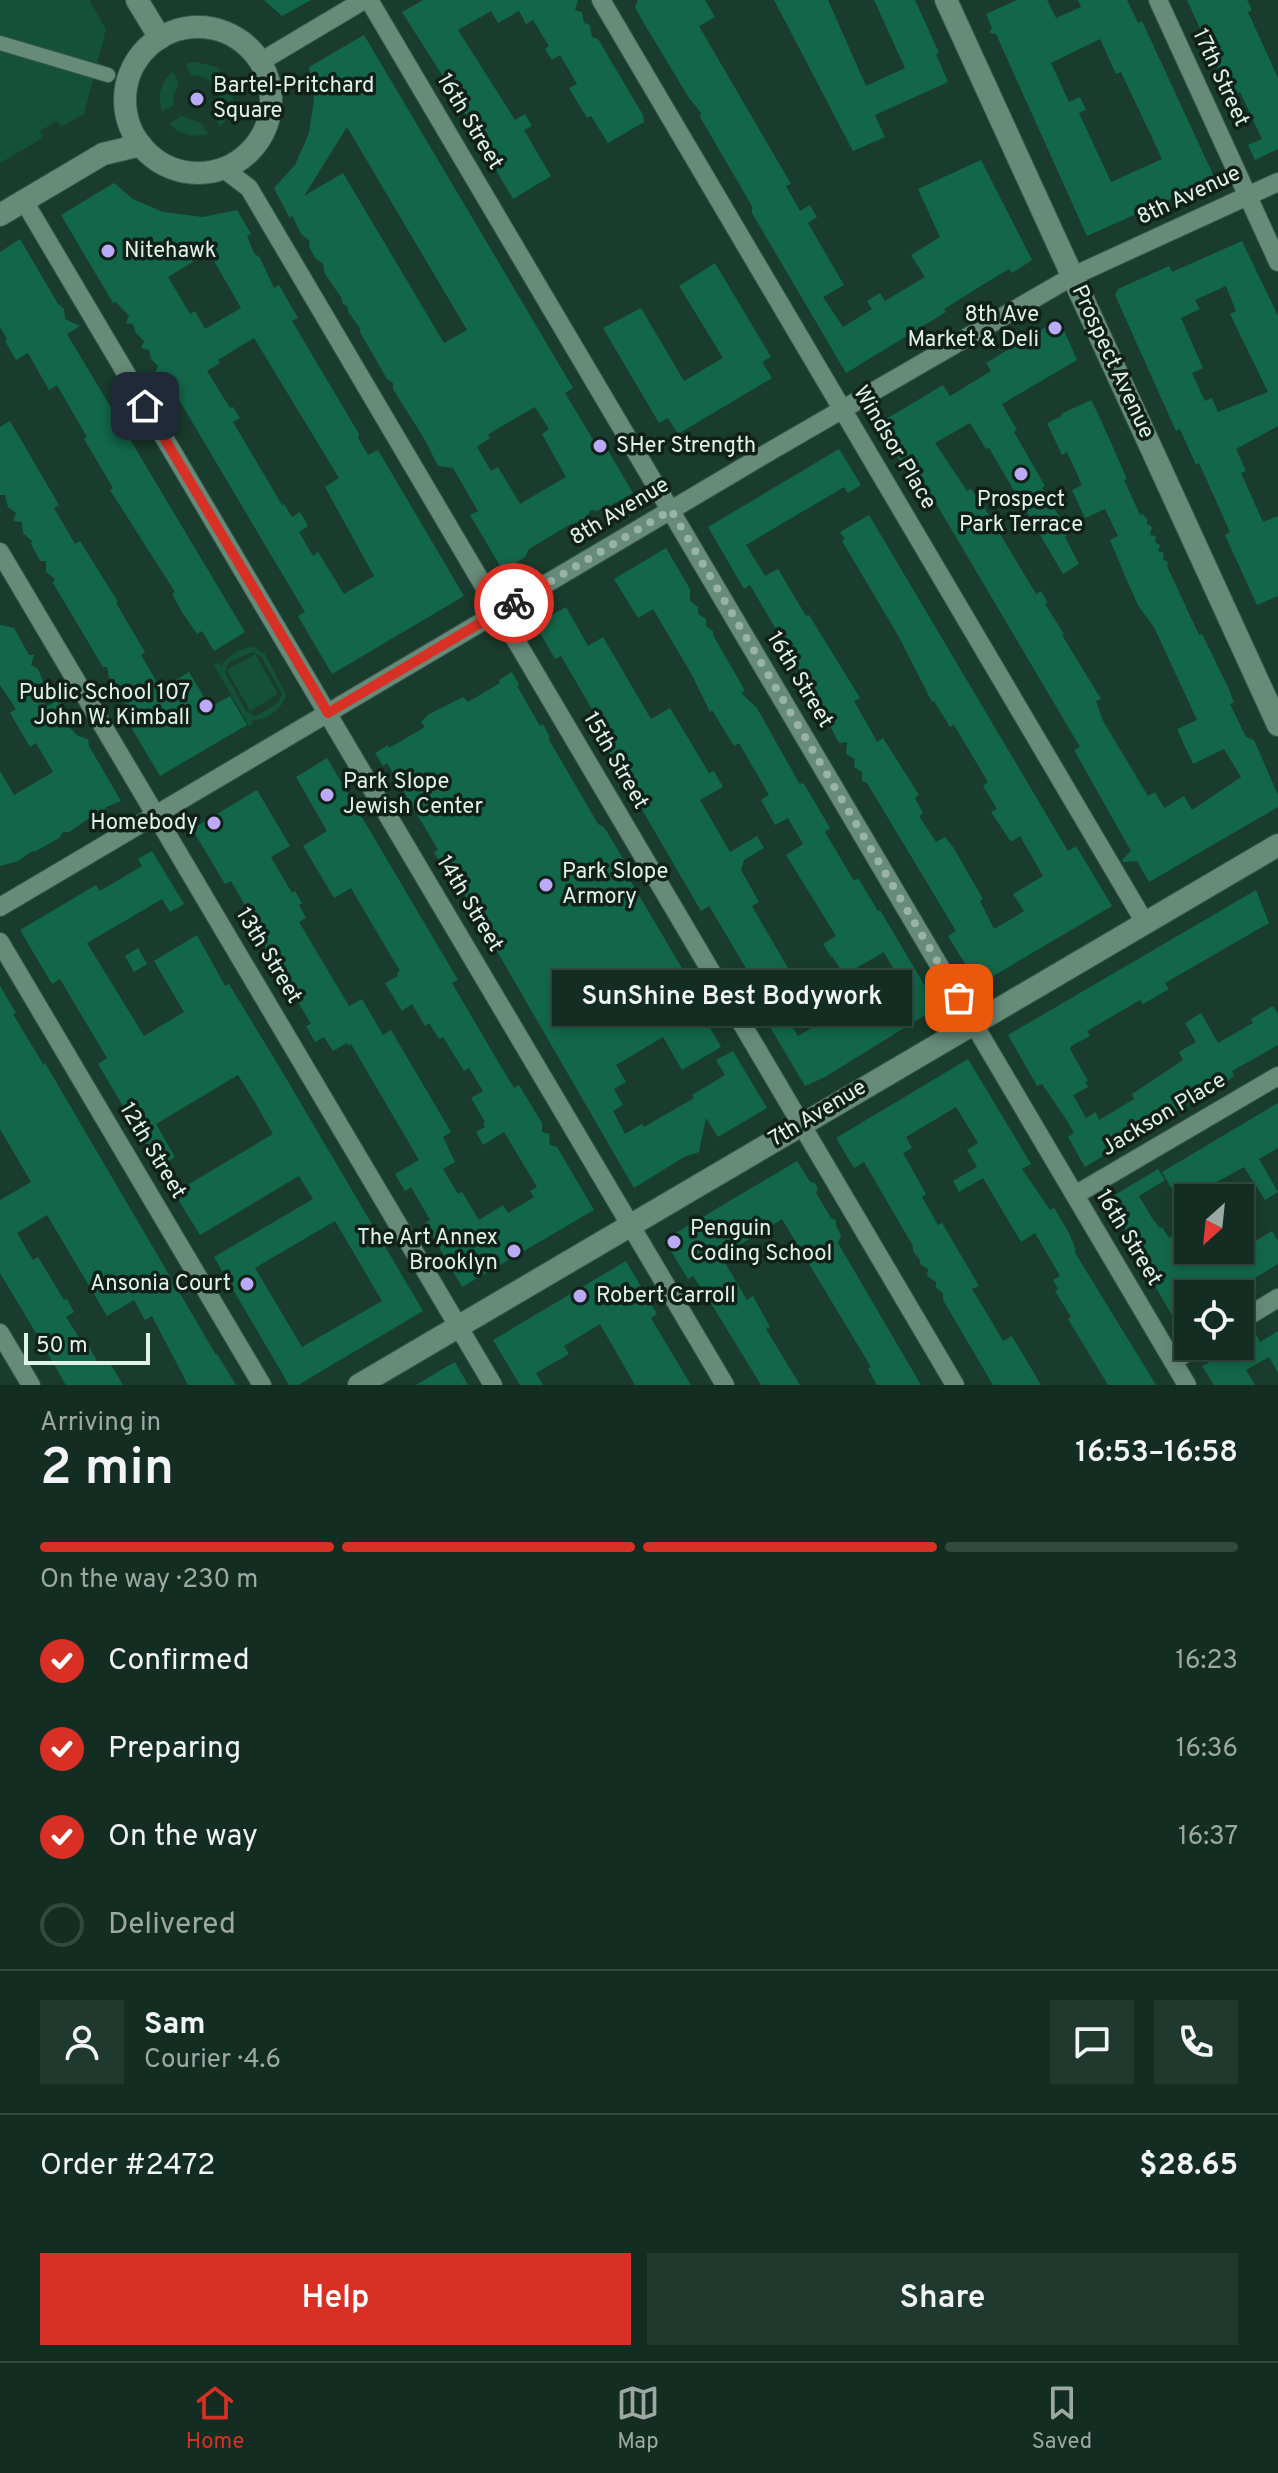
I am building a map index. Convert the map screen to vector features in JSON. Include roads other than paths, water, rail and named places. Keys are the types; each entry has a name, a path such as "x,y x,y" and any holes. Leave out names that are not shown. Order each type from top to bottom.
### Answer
{"street":[{"path":"137,0 160,38"},
{"path":"260,62 367,0"},
{"name":"16th Street","path":"367,0 1187,1385"},
{"name":"Windsor Place","path":"601,0 1144,921"},
{"name":"Prospect Avenue","path":"946,0 1278,725"},
{"name":"17th Street","path":"1158,0 1278,262"},
{"path":"209,28 233,37 251,50 260,62 271,94 266,128 244,158 224,169 183,171 160,162 141,145 127,117 126,92 133,67 160,38 184,29 209,28"},
{"path":"0,43 108,75"},
{"path":"0,215 103,154 141,145"},
{"name":"15th Street","path":"224,169 249,188 955,1385"},
{"name":"8th Avenue","path":"0,907 842,409 1073,276 1278,182"},
{"name":"14th Street","path":"24,201 725,1385"},
{"name":"13th Street","path":"0,552 493,1385"},
{"name":"7th Avenue","path":"359,1385 1278,845"},
{"name":"12th Street","path":"0,942 262,1385"},
{"name":"Jackson Place","path":"1075,1195 1278,1076"},
{"path":"1254,1313 1278,1298"},
{"path":"0,1333 31,1385"}],"place":[{"name":"Bartel-Pritchard Square","path":"197,99"},
{"name":"Nitehawk","path":"108,251"},
{"name":"8th Ave Market & Deli","path":"1055,328"},
{"name":"SHer Strength","path":"600,446"},
{"name":"Prospect Park Terrace","path":"1021,474"},
{"name":"Public School 107 John W. Kimball","path":"206,706"},
{"name":"Park Slope Jewish Center","path":"327,795"},
{"name":"Homebody","path":"214,823"},
{"name":"Park Slope Armory","path":"546,885"},
{"name":"SunShine Best Bodywork","path":"959,998"},
{"name":"Penguin Coding School","path":"674,1242"},
{"name":"The Art Annex Brooklyn","path":"514,1251"},
{"name":"Ansonia Court","path":"247,1284"},
{"name":"Robert Carroll","path":"580,1296"}]}
